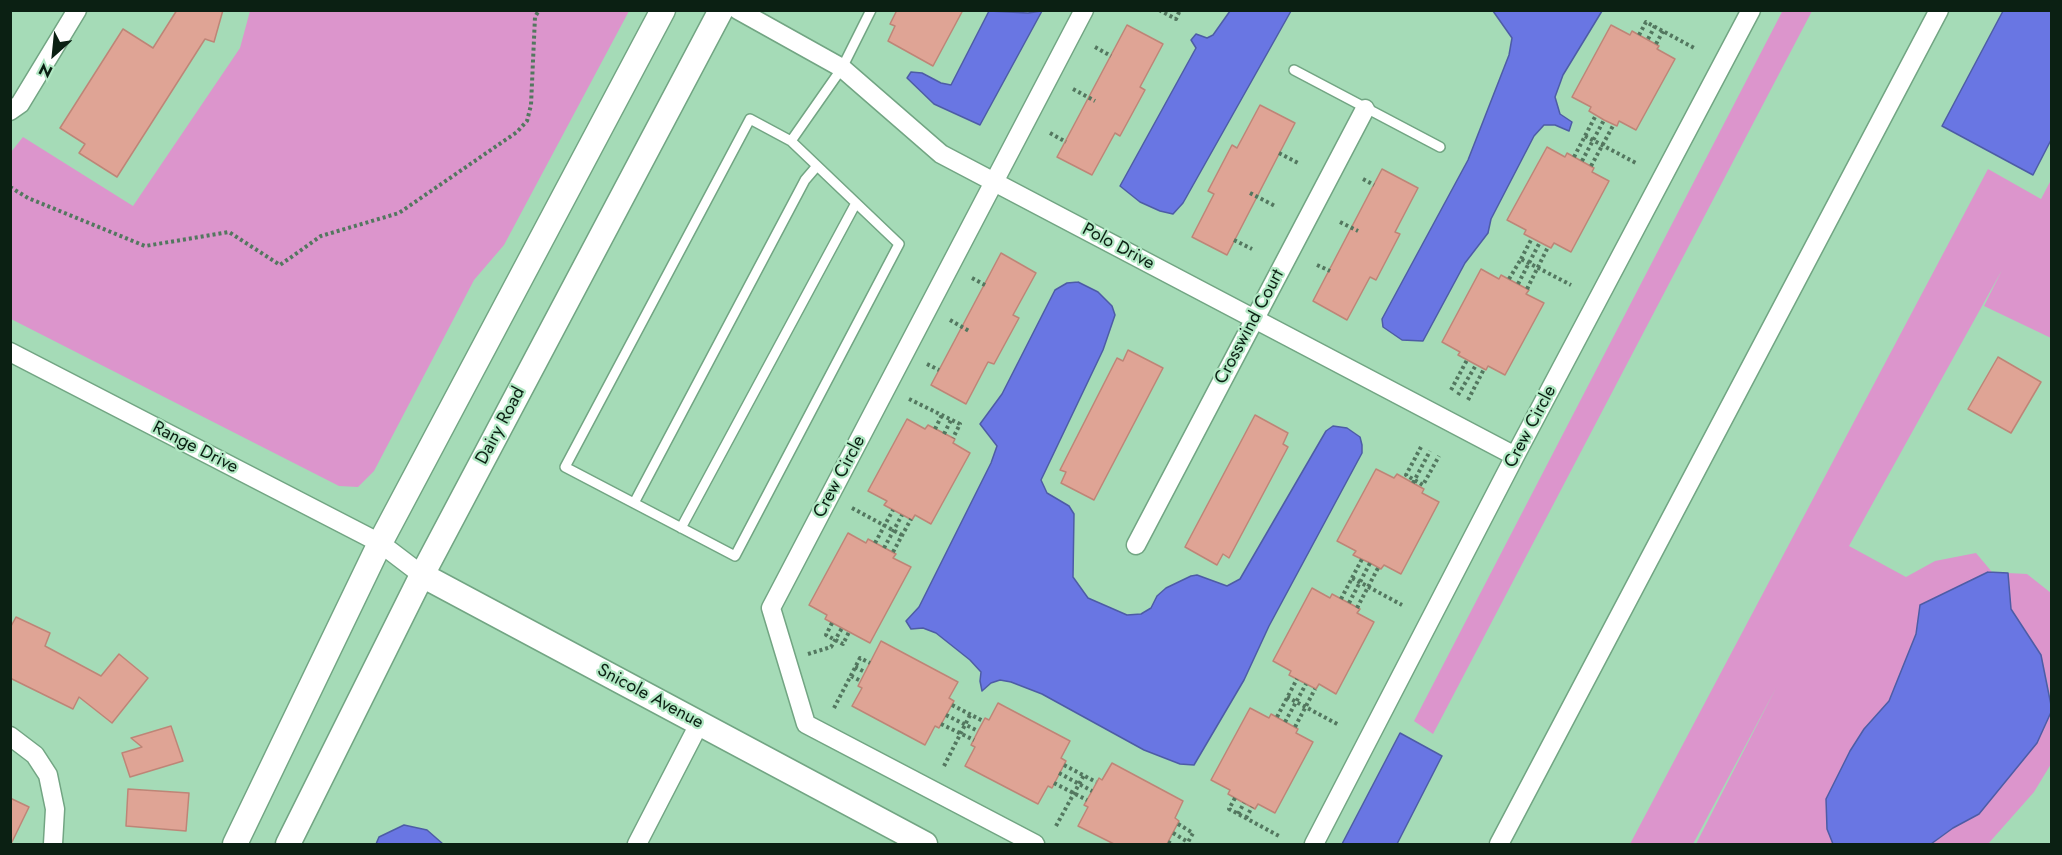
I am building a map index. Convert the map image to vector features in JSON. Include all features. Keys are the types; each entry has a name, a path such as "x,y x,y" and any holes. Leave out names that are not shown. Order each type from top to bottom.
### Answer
{"street":[{"path":"10,111 20,104 77,10"},
{"path":"235,844 380,543 663,10"},
{"name":"Dairy Road","path":"288,844 422,575 721,10"},
{"name":"Polo Drive","path":"738,10 842,68 941,153 1515,456"},
{"name":"Crew Circle","path":"1035,844 806,724 771,608 996,183 1084,10"},
{"name":"Crew Circle","path":"1314,844 1515,456 1751,10"},
{"path":"1499,844 1939,10"},
{"name":"Crosswind Court","path":"1136,545 1365,109"},
{"name":"Range Drive","path":"10,352 380,543"},
{"name":"Snicole Avenue","path":"380,543 422,575 925,844"},
{"path":"637,844 699,724"},
{"path":"10,736 35,755 48,775 56,809 53,844"}],"lane":[{"path":"790,141 842,68 871,10"},
{"path":"1294,70 1440,147"},
{"path":"750,119 790,141 817,166 899,244 735,556 566,467 750,119"},
{"path":"634,503 805,180 817,166"},
{"path":"681,528 856,203"}],"path":[{"path":"10,187 28,198 145,246 229,232 280,265 321,236 399,213 517,132 527,121 531,105 535,17 539,10"},
{"path":"1159,10 1176,19 1180,10"},
{"path":"1639,34 1646,22 1696,49"},
{"path":"1648,39 1654,27"},
{"path":"1656,44 1663,31"},
{"path":"1095,47 1112,56"},
{"path":"1073,89 1095,101"},
{"path":"1574,157 1596,115"},
{"path":"1582,161 1604,120"},
{"path":"1591,166 1614,124"},
{"path":"1050,133 1065,142"},
{"path":"1585,136 1636,163"},
{"path":"1279,153 1298,163"},
{"path":"1363,179 1374,185"},
{"path":"1250,193 1275,206"},
{"path":"1340,222 1358,231"},
{"path":"1509,279 1532,238"},
{"path":"1234,240 1252,249"},
{"path":"1518,284 1540,242"},
{"path":"1527,289 1548,247"},
{"path":"1521,259 1571,285"},
{"path":"1317,265 1330,272"},
{"path":"972,278 985,285"},
{"path":"950,320 969,331"},
{"path":"1451,390 1467,360"},
{"path":"927,364 939,370"},
{"path":"1458,395 1476,365"},
{"path":"1468,400 1484,369"},
{"path":"909,399 960,424 952,438"},
{"path":"935,429 942,415"},
{"path":"944,434 951,420"},
{"path":"1420,447 1406,476 1414,482 1423,485 1439,456"},
{"path":"1414,482 1430,451"},
{"path":"852,508 902,535"},
{"path":"875,543 893,510"},
{"path":"884,548 902,514"},
{"path":"893,552 911,519"},
{"path":"1341,599 1362,559"},
{"path":"1349,603 1370,563"},
{"path":"1357,608 1378,568"},
{"path":"1352,578 1402,605"},
{"path":"832,623 826,635 835,640 843,644 849,632"},
{"path":"808,654 831,648 842,628"},
{"path":"834,708 860,658 870,663"},
{"path":"855,667 865,672"},
{"path":"851,676 861,681"},
{"path":"1277,717 1297,679"},
{"path":"1285,722 1306,684"},
{"path":"1295,727 1315,689"},
{"path":"1287,697 1339,725"},
{"path":"951,705 983,721"},
{"path":"946,715 978,731"},
{"path":"944,766 970,715"},
{"path":"941,724 974,740"},
{"path":"1064,765 1096,782"},
{"path":"1059,773 1092,791"},
{"path":"1056,826 1084,775"},
{"path":"1054,783 1087,800"},
{"path":"1235,798 1229,809 1279,837"},
{"path":"1238,814 1244,803"},
{"path":"1246,818 1252,807"},
{"path":"1173,833 1187,843 1193,833 1178,824"}],"shaded area":[{"path":"1783,10 1812,11 1433,734 1414,721"},
{"path":"250,11 629,11 504,245 474,280 374,471 358,487 339,486 11,319 11,152 23,137 133,206 240,48"},
{"path":"1988,169 2041,199 2051,180 2051,338 1984,306 2002,270 1849,546 1906,577 1935,561 1976,553 1992,572 1920,605 1916,634 1889,701 1864,729 1850,751 1826,799 1827,829 1833,844 1696,844 1777,686 1693,844 1630,844"},
{"path":"2008,573 2027,574 2051,593 2051,700 2041,655 2011,609"},
{"path":"2051,710 2051,764 2034,792 1988,844 1931,844 1979,813 2036,743"}],"water":[{"path":"989,11 1028,13 1042,11 980,125 934,104 907,78 911,72 922,73 941,83 951,85"},
{"path":"1230,11 1291,11 1183,203 1173,214 1160,211 1140,202 1120,186 1196,48 1191,40 1196,34 1207,38 1213,35"},
{"path":"1493,11 1602,11 1563,75 1555,97 1560,114 1572,122 1569,131 1555,125 1544,125 1534,136 1491,219 1488,233 1465,263 1423,341 1402,340 1383,327 1382,319 1468,160 1509,55 1512,38"},
{"path":"2003,11 2051,11 2051,140 2033,175 1942,126"},
{"path":"1078,282 1098,292 1112,306 1115,315 1103,350 1041,480 1047,493 1069,506 1074,514 1073,577 1088,598 1127,615 1141,614 1151,608 1157,596 1166,588 1191,576 1197,575 1227,586 1240,579 1326,431 1333,426 1347,428 1360,437 1362,445 1362,453 1269,626 1244,680 1194,765 1180,764 1144,750 1042,694 1011,682 1000,680 991,683 982,691 981,672 970,660 936,633 923,628 911,629 906,621 919,607 991,463 997,446 980,424 1002,394 1055,290 1067,283"},
{"path":"1988,572 2008,573 2011,609 2041,655 2052,710 2037,743 1979,814 1953,828 1931,844 1833,844 1827,829 1826,799 1850,751 1864,729 1889,701 1916,634 1920,605"},
{"path":"1400,733 1442,756 1397,844 1342,844"},
{"path":"404,825 427,830 443,844 376,844 379,837"}],"building":[{"path":"177,10 223,10 214,42 205,39 117,177 79,153 85,144 60,128 123,29 153,48"},
{"path":"897,10 963,10 933,66 888,41 895,26 890,24"},
{"path":"1127,25 1163,44 1140,87 1145,90 1120,136 1115,133 1092,175 1057,157"},
{"path":"1611,25 1630,35 1632,31 1659,46 1657,49 1675,59 1636,130 1619,121 1617,126 1604,120 1589,111 1591,107 1572,97"},
{"path":"1260,105 1295,123 1227,255 1192,237 1214,194 1208,191 1232,145 1237,148"},
{"path":"1547,147 1565,157 1567,153 1594,168 1592,172 1609,181 1571,252 1554,243 1551,248 1524,234 1526,230 1507,220"},
{"path":"1382,169 1418,188 1395,232 1400,234 1376,280 1370,277 1347,320 1313,301"},
{"path":"1001,253 1036,273 1013,315 1019,318 994,364 988,362 966,404 931,385"},
{"path":"1481,269 1499,279 1501,275 1529,290 1526,294 1544,303 1505,375 1488,366 1486,370 1458,355 1460,352 1442,342"},
{"path":"1128,350 1163,368 1094,500 1061,483 1066,472 1060,470 1117,358 1123,361"},
{"path":"1998,357 2041,382 2011,433 1968,409"},
{"path":"1255,415 1288,433 1283,444 1288,447 1229,558 1223,554 1217,565 1185,547"},
{"path":"907,419 925,429 928,425 955,439 953,443 970,453 931,524 915,515 912,520 884,505 887,501 868,491"},
{"path":"1376,469 1394,478 1397,474 1424,489 1422,493 1439,502 1401,574 1384,565 1381,569 1353,555 1356,551 1337,541"},
{"path":"848,533 866,543 868,539 896,554 893,558 911,567 870,643 825,619 827,615 809,605"},
{"path":"1312,588 1330,598 1332,594 1360,609 1357,613 1374,622 1336,694 1319,684 1316,689 1289,675 1291,671 1273,661"},
{"path":"16,617 50,633 45,646 101,676 119,654 148,678 112,723 79,697 73,709 10,678 10,628"},
{"path":"881,641 958,682 949,698 954,701 939,728 935,726 925,745 852,706 862,688 858,686"},
{"path":"998,703 1070,741 1061,758 1066,761 1052,788 1048,786 1038,804 965,766 975,747 971,745 978,731 985,718 989,720"},
{"path":"1250,708 1269,718 1271,714 1298,729 1296,733 1313,742 1275,813 1258,804 1255,809 1228,794 1230,790 1211,780"},
{"path":"171,726 183,761 130,777 122,753 142,747 131,738"},
{"path":"1112,763 1183,801 1175,818 1179,821 1167,844 1114,844 1078,826 1088,807 1084,805 1099,778 1102,780"},
{"path":"128,789 189,793 186,831 126,826"},
{"path":"10,798 29,807 11,844 10,844"}]}
